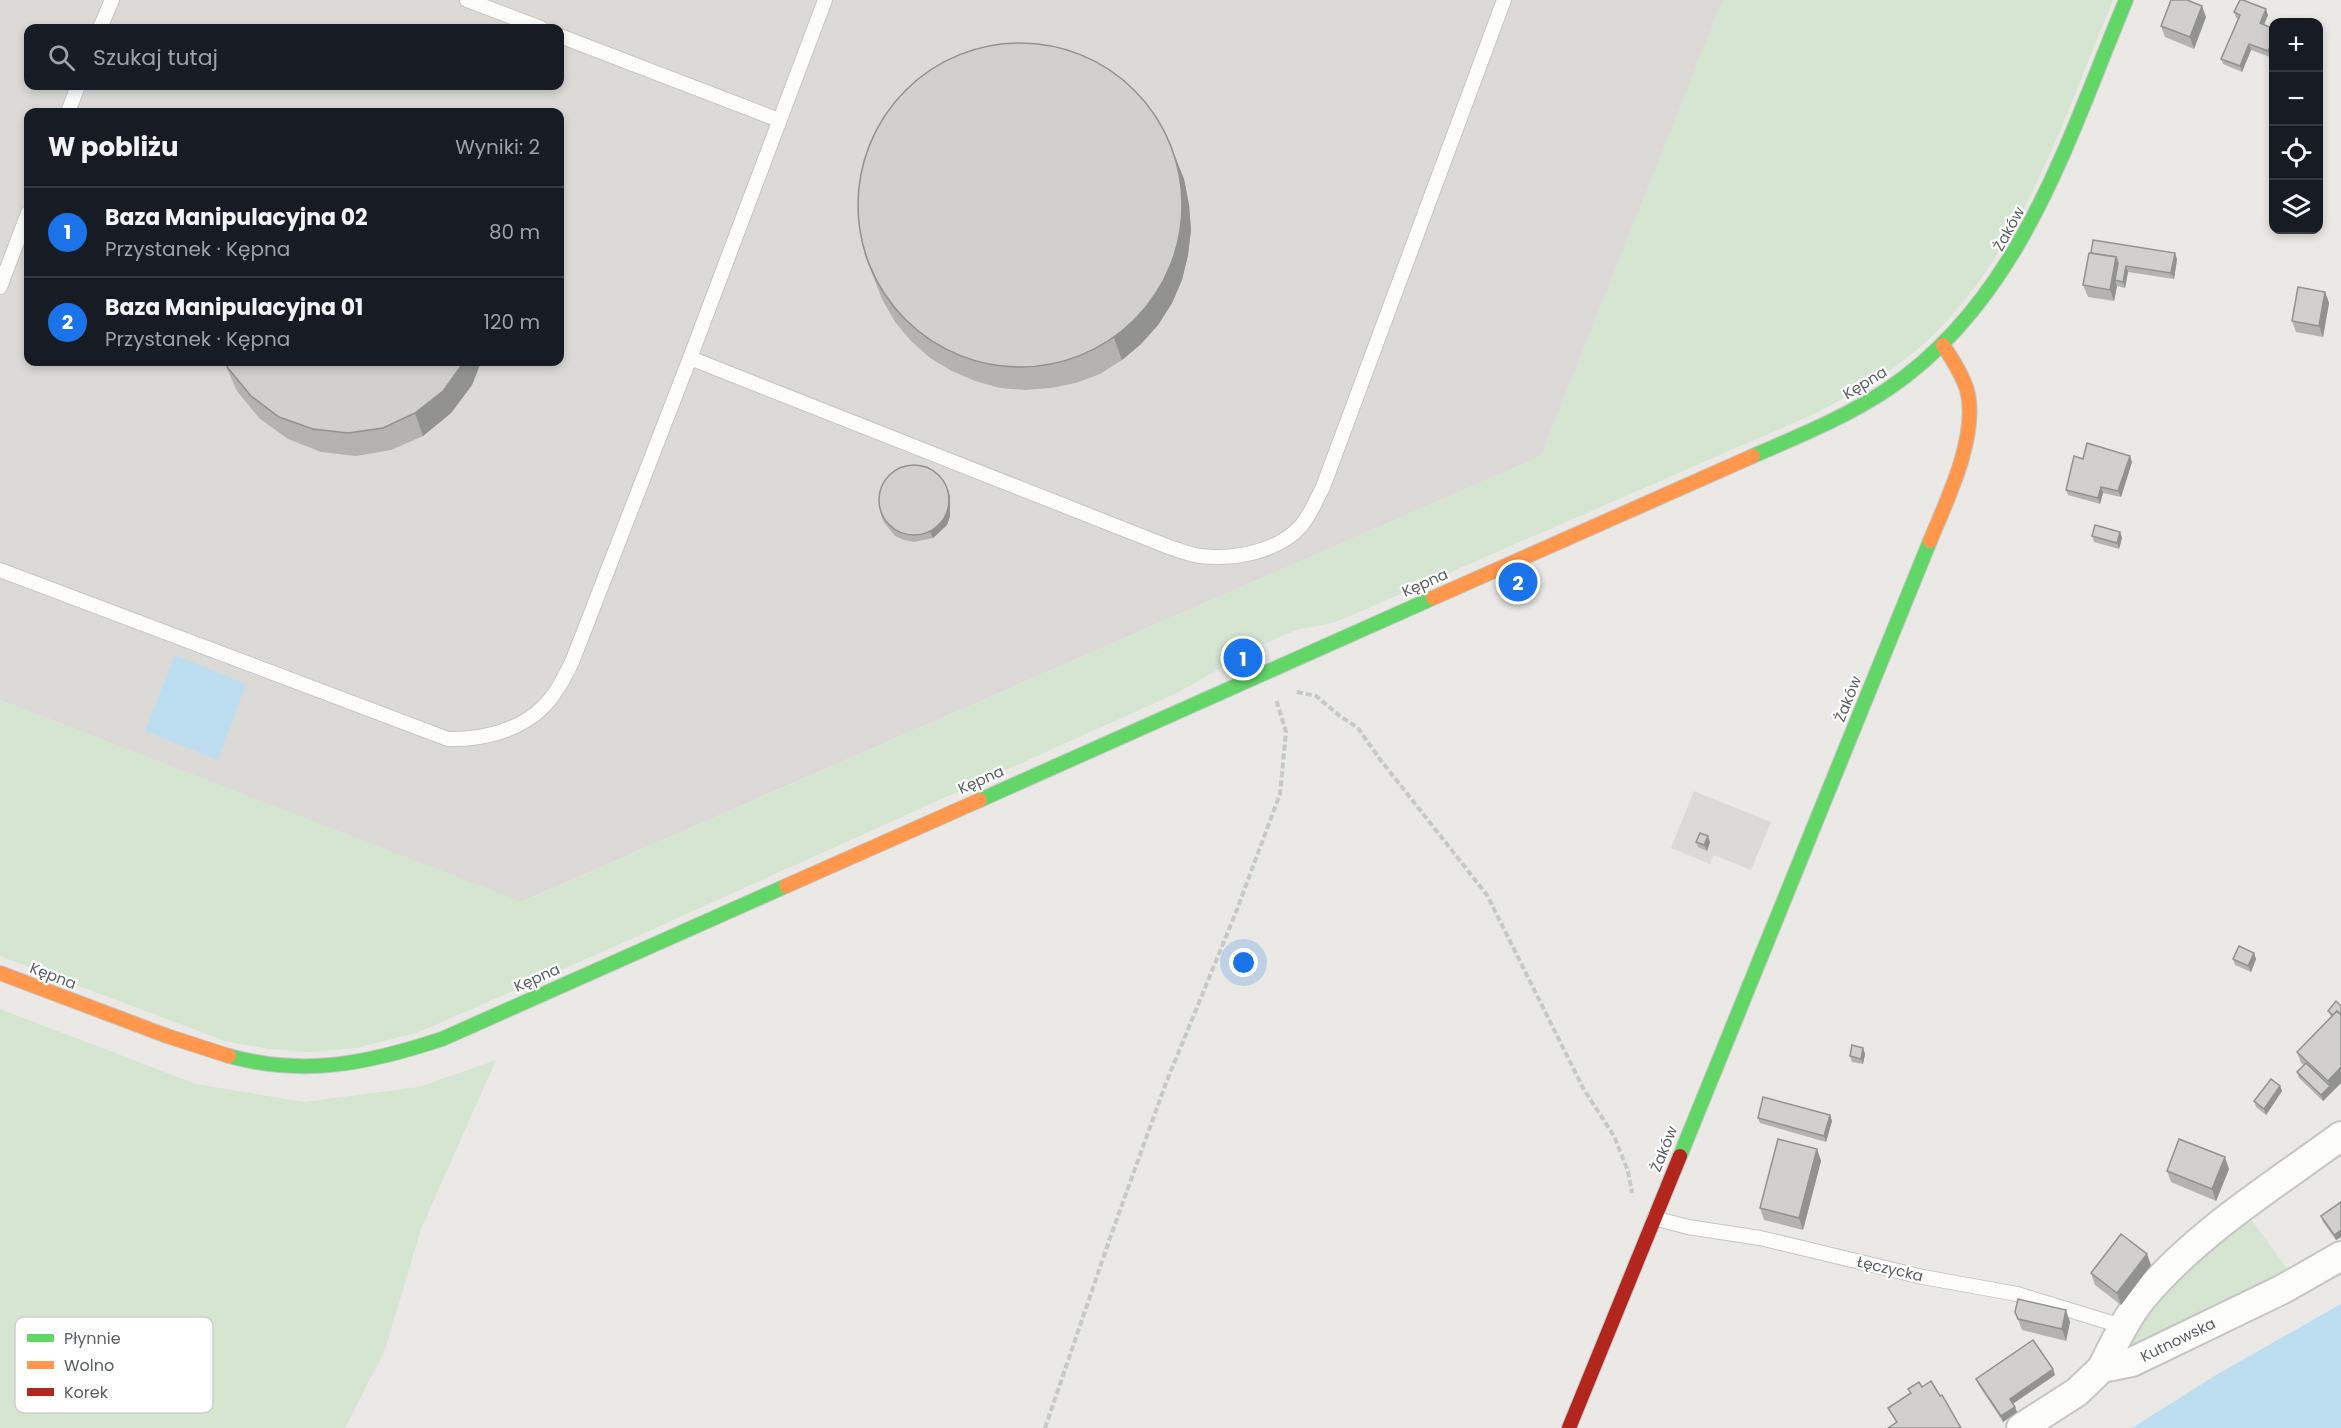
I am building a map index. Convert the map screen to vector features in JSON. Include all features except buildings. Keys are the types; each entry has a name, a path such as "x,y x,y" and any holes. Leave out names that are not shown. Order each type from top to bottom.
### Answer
{"street":[{"name":"Żaków","path":"1569,1428 1946,503 1964,445 1971,412 1966,388 1943,345 1991,291 2025,236 2041,205 2126,0"},
{"name":"Kępna","path":"0,973 182,1042 242,1060 303,1067 348,1064 397,1054 442,1039 1818,427 1899,382 1943,345"},
{"path":"2021,1428 2077,1392 2102,1368 2122,1329 2143,1298 2196,1243 2341,1136"},
{"name":"Kutnowska","path":"2102,1368 2132,1362 2283,1289 2341,1256"}],"lane":[{"path":"102,24 111,0"},
{"path":"467,0 530,24"},
{"path":"0,570 448,739 465,740 499,732 531,717 544,707 572,662 825,0"},
{"path":"690,358 1169,547 1198,556 1221,557 1264,550 1299,528 1312,510 1323,487 1504,0"},
{"path":"564,38 779,120"},
{"path":"70,108 76,90"},
{"path":"0,286 24,223"},
{"name":"Łęczycka","path":"1654,1218 1688,1227 1760,1238 1923,1277 2017,1294 2115,1324 2122,1329"}],"path":[{"path":"1045,1428 1166,1083 1236,912 1280,794 1286,732 1267,672"},
{"path":"1272,688 1316,696 1358,728 1379,758 1487,894 1583,1088 1614,1136 1628,1171 1631,1191 1638,1205 1645,1207 1654,1218"}],"shaded area":[{"path":"0,0 1723,0 1541,456 521,902 0,700"},
{"path":"1694,791 1771,822 1751,870 1714,855 1710,864 1671,848"}],"green space":[{"path":"1723,0 2113,0 2038,180 1991,265 1962,303 1929,339 1889,371 1844,398 1814,414 1336,622 1296,630 1259,646 1179,692 609,949 419,1032 357,1048 310,1052 269,1049 225,1041 0,956 0,700 522,902 1541,456"},
{"path":"0,1009 196,1084 304,1102 419,1087 496,1060 421,1229 385,1350 345,1428 0,1428"},
{"path":"2250,1218 2289,1271 2128,1354 2124,1340 2152,1306 2196,1261"}],"water":[{"path":"175,655 246,684 218,760 145,731"},
{"path":"2341,1304 2341,1428 2132,1428 2216,1375"}],"traffic: fast":[{"path":"1753,456 1839,417 1888,389 1934,352 1973,310 2006,264 2035,214 2083,108 2126,0"},
{"path":"1680,1156 1930,541"},
{"path":"980,800 1433,598"},
{"path":"229,1056 284,1066 337,1064 389,1055 442,1039 786,886"}],"traffic: slow":[{"path":"1930,541 1959,467 1969,427 1970,408 1967,390 1960,372 1943,345"},
{"path":"1433,598 1753,456"},
{"path":"786,886 980,800"},
{"path":"0,973 167,1036 229,1056"}],"traffic: jam":[{"path":"1569,1428 1680,1156"}],"place":[{"name":"Baza Manipulacyjna 01","path":"1518,582"},
{"name":"Baza Manipulacyjna 02","path":"1243,658"}]}
